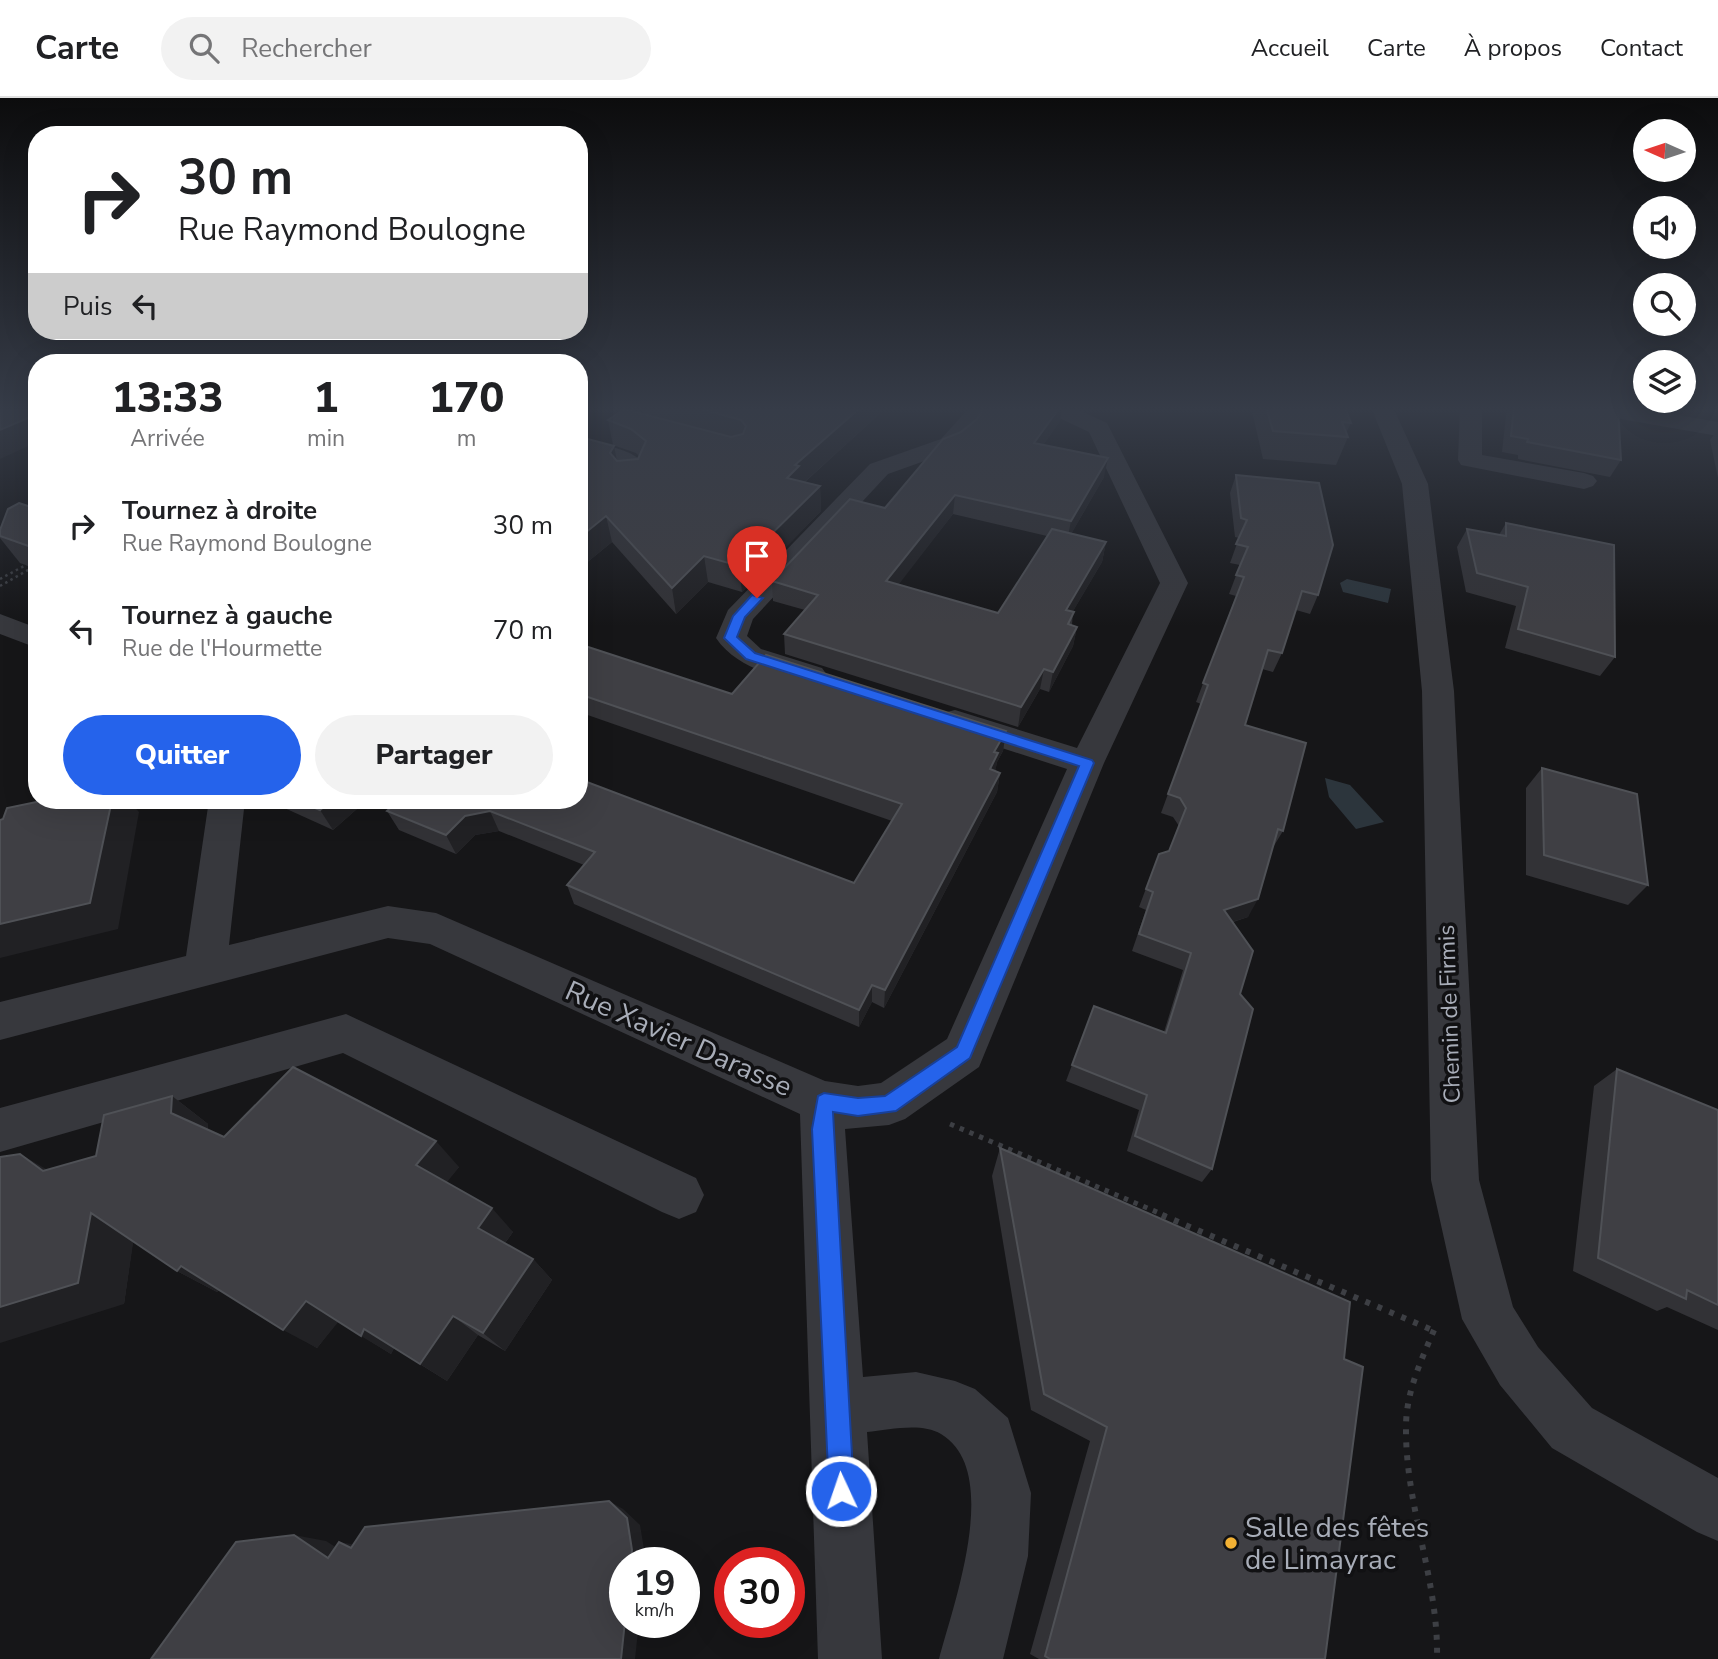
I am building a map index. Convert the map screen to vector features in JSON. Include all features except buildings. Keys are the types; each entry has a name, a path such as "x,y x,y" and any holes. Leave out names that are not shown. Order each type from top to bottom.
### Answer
{"street":[{"path":"841,685 750,656 731,638 739,616 869,480"},
{"path":"889,1104 963,1053 1087,763 1174,583 1124,480"},
{"name":"Chemin de Firmis","path":"1413,480 1438,691 1455,1180 1489,1319 1519,1366 1572,1428 1718,1511"},
{"path":"1578,480 1584,481"},
{"path":"0,623 28,635"},
{"path":"932,714 1087,763"},
{"path":"205,970 226,809"},
{"name":"Rue Xavier Darasse","path":"0,1021 388,922 436,929 758,1075 824,1102 858,1107 889,1104"},
{"path":"0,1130 346,1033 680,1195"},
{"path":"824,1102 822,1129 850,1659"},
{"path":"837,1407 916,1400 955,1409 988,1438 1001,1493 998,1556 971,1659"}],"path":[{"path":"0,579 28,564"},
{"path":"0,586 28,570"},
{"path":"889,1104 954,1125 1519,1366"},
{"path":"1434,1330 1414,1377 1406,1425 1411,1498 1438,1627 1437,1659"}],"shaded area":[{"path":"1347,579 1391,589 1388,603 1343,592 1340,583"},
{"path":"1325,778 1350,785 1384,822 1356,829 1329,797"}],"place":[{"name":"Salle des fêtes de Limayrac","path":"1231,1543"}],"route":[{"path":"757,598 739,616 731,638 750,656 1087,763 963,1053 889,1104 858,1107 824,1102 822,1129 841,1491"}]}
